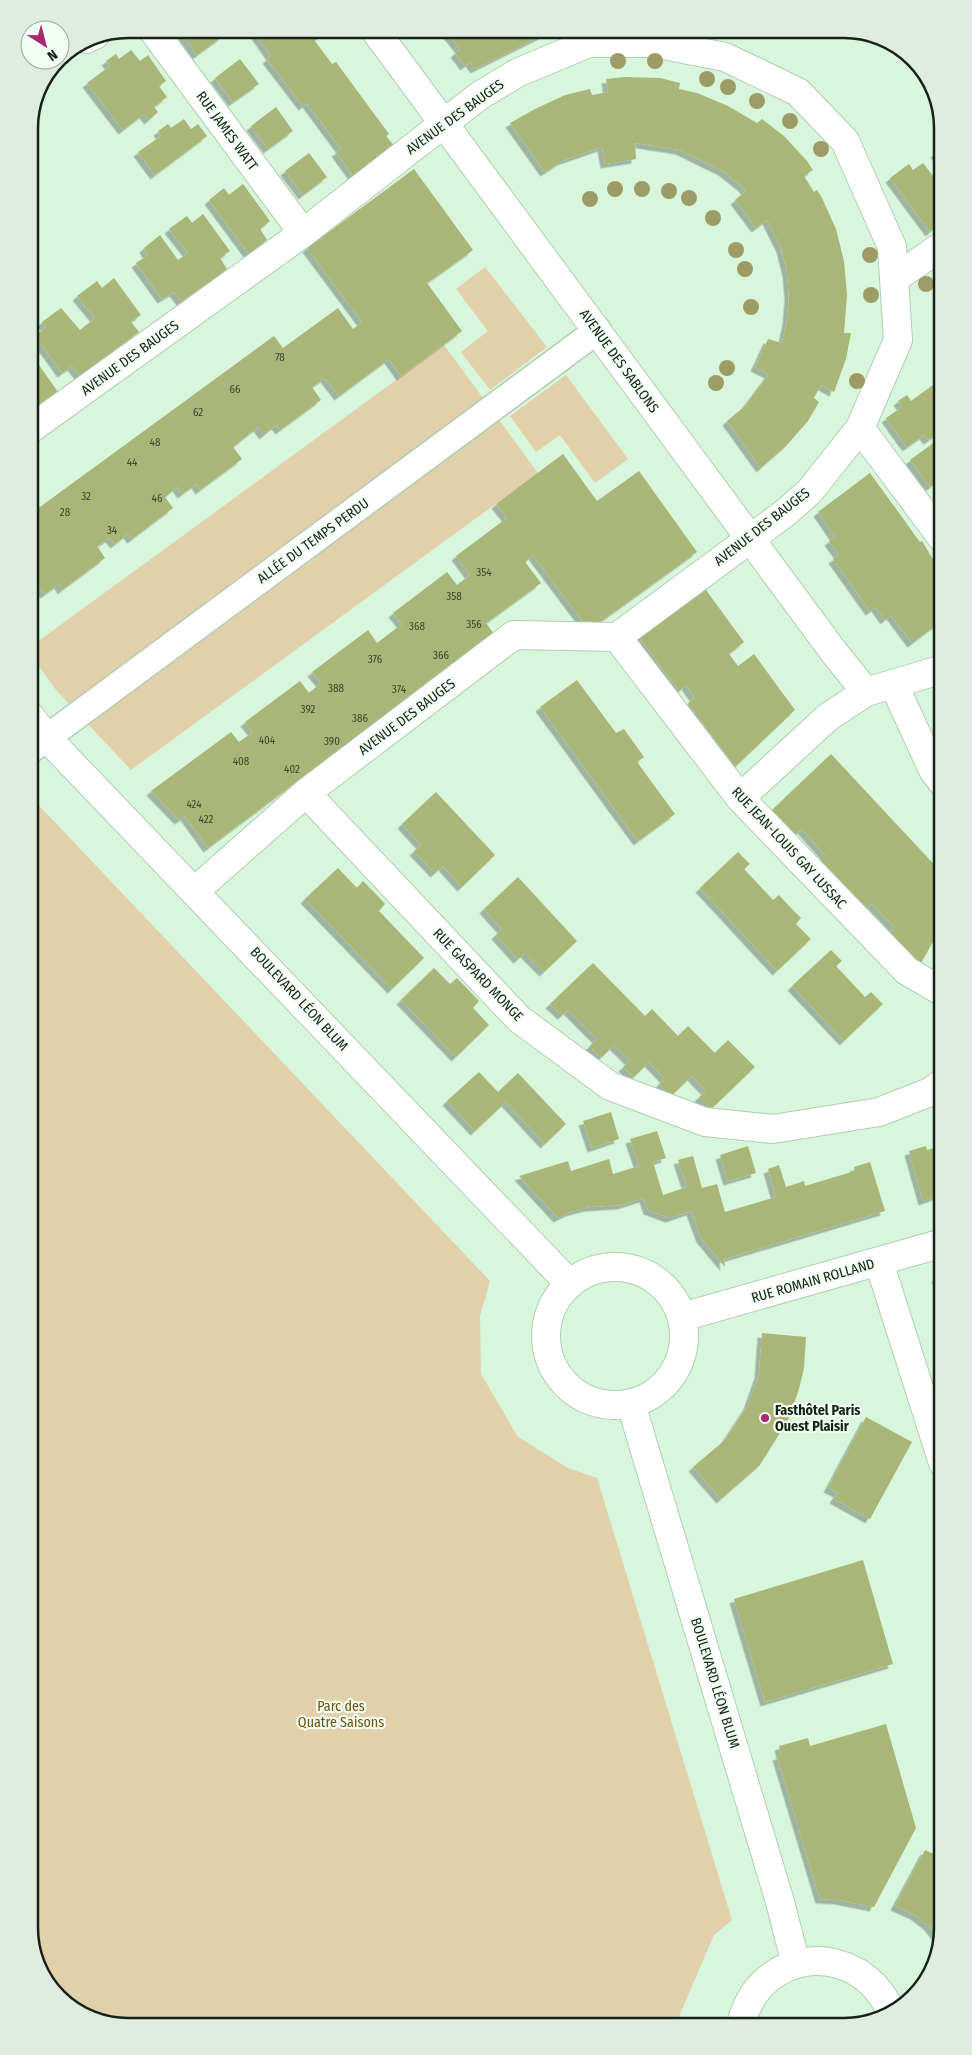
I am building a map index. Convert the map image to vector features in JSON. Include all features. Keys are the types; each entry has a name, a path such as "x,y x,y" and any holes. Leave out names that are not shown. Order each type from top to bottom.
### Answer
{"street":[{"name":"RUE JAMES WATT","path":"159,38 303,233"},
{"name":"AVENUE DES SABLONS","path":"381,38 866,692"},
{"name":"AVENUE DES BAUGES","path":"38,424 303,233 479,96 519,72 589,43 653,43 724,58 798,92 845,141 892,247 898,340 860,428 810,491 785,513 617,637 514,635 306,793 196,890"},
{"path":"894,279 934,251"},
{"name":"ALLÉE DU TEMPS PERDU","path":"38,745 598,330"},
{"path":"860,428 934,528"},
{"name":"RUE JEAN-LOUIS GAY LUSSAC","path":"617,637 740,798 907,971 934,987"},
{"path":"740,798 828,717 866,692 934,672"},
{"path":"894,685 934,771"},
{"name":"BOULEVARD LÉON BLUM","path":"38,745 196,890 569,1283"},
{"name":"RUE GASPARD MONGE","path":"306,793 519,1019 610,1086 705,1122 774,1129 879,1112 934,1089"},
{"name":"RUE ROMAIN ROLLAND","path":"682,1318 934,1246"},
{"path":"879,1262 934,1435"},
{"path":"612,1266 635,1270 656,1280 672,1296 682,1318 684,1340 680,1362 668,1380 652,1395 631,1404 608,1405 587,1400 568,1387 554,1370 546,1348 546,1324 554,1302 569,1283 589,1271 612,1266"},
{"name":"BOULEVARD LÉON BLUM","path":"631,1404 780,1902 796,1964"},
{"path":"744,2018 750,2001 761,1985 777,1972 796,1964 816,1961 837,1962 856,1970 873,1982 888,2006"}],"green space":[{"path":"485,267 547,347 490,390 461,352 488,331 456,289"},
{"path":"444,345 538,473 131,770 56,690 38,665 38,641"},
{"path":"566,375 628,459 595,483 560,435 536,452 510,416"},
{"name":"Parc des Quatre Saisons","path":"38,804 490,1281 480,1316 481,1374 518,1437 568,1468 597,1478 732,1920 714,1935 679,2018 121,2017 98,2013 82,2005 64,1991 50,1973 44,1962 38,1934"}],"building":[{"path":"185,38 220,38 197,55"},
{"path":"258,38 319,38 315,41 332,64 336,62 389,134 386,136 395,147 354,177 336,152 341,149 307,103 303,106 267,59 271,56"},
{"path":"451,38 537,38 475,69 470,62 465,66 455,53 460,49"},
{"path":"131,50 140,61 148,55 166,81 159,86 167,97 154,107 158,112 149,120 144,114 123,130 87,83 110,66 106,61 116,54 119,59"},
{"path":"240,59 259,84 233,102 215,78"},
{"path":"625,77 660,78 680,83 679,89 697,93 728,106 757,123 762,119 784,136 807,161 813,170 804,176 814,192 817,190 822,198 836,229 844,261 847,295 844,333 851,333 846,359 834,392 821,385 814,398 819,402 808,421 786,446 761,468 727,421 745,406 769,374 755,367 768,339 782,343 787,320 789,296 787,272 781,248 767,220 756,228 735,200 746,191 723,171 680,150 635,143 636,159 605,164 602,147 562,161 545,172 510,123 565,95 590,89 592,95 608,92 606,79"},
{"path":"276,107 293,131 268,149 251,126"},
{"path":"184,119 191,129 198,124 207,136 155,175 138,152 161,136 158,131 168,124 171,128"},
{"path":"309,153 327,177 303,195 285,171"},
{"path":"923,163 934,175 934,229 930,232 890,178 909,164 913,170"},
{"path":"414,169 473,250 427,283 462,331 401,376 389,359 339,396 325,378 312,387 321,400 280,430 276,425 264,435 258,427 233,447 242,459 200,490 196,484 182,494 177,487 165,497 173,508 132,539 128,534 115,544 110,538 97,546 105,558 62,590 59,584 45,594 41,588 38,590 38,508 274,336 283,348 338,308 353,329 362,322 307,248"},
{"path":"243,184 270,221 260,229 267,240 249,254 209,200 224,188 229,195"},
{"path":"203,214 230,251 220,258 227,269 182,302 174,292 162,299 136,263 148,255 144,248 160,235 178,260 188,253 169,229 187,216 192,223"},
{"path":"114,278 141,315 131,322 139,332 80,376 72,366 62,373 38,340 38,334 46,327 42,322 61,308 80,330 95,318 77,296 97,281 102,288"},
{"path":"38,364 58,392 39,405 38,403"},
{"path":"933,385 934,386 934,436 928,440 924,435 907,447 886,418 902,407 898,401 907,395 911,401"},
{"path":"934,443 934,484 930,487 910,460"},
{"path":"563,454 597,501 639,471 697,552 589,630 533,555 525,562 541,583 486,623 494,634 208,848 185,816 179,820 151,791 231,732 239,742 253,732 245,722 300,681 309,693 321,683 312,672 368,630 377,643 402,624 393,613 447,572 457,585 470,575 456,556 507,518 496,504"},
{"path":"870,473 920,542 922,541 934,561 934,627 912,643 891,615 885,620 876,607 870,611 833,559 839,555 829,541 835,537 818,512"},
{"path":"703,586 744,642 729,654 738,666 754,654 795,710 735,767 688,703 695,698 686,685 679,691 637,635"},
{"path":"577,680 616,733 624,729 644,757 637,762 675,814 638,841 540,707"},
{"path":"831,754 934,864 934,940 920,965 889,934 895,928 872,904 866,909 819,861 825,855 802,829 795,835 771,811"},
{"path":"436,792 495,855 462,887 443,866 435,873 414,851 421,845 402,824"},
{"path":"738,852 750,864 744,869 773,900 779,895 801,918 796,924 811,939 777,971 700,888"},
{"path":"338,868 357,888 363,881 374,892 385,904 379,911 424,958 392,989 305,899"},
{"path":"518,877 577,941 544,972 525,953 518,959 496,935 502,929 484,909"},
{"path":"831,950 842,961 836,966 865,997 871,992 883,1004 844,1041 792,986"},
{"path":"593,963 645,1016 652,1009 678,1036 688,1026 715,1053 728,1040 755,1067 711,1109 699,1097 706,1091 692,1076 671,1096 659,1084 665,1079 649,1062 634,1077 623,1067 630,1061 614,1045 601,1058 590,1046 597,1039 568,1010 562,1015 550,1004"},
{"path":"434,968 450,984 457,978 479,1001 473,1008 489,1025 456,1057 401,1000"},
{"path":"479,1072 498,1092 518,1073 566,1124 545,1144 506,1102 475,1131 447,1101"},
{"path":"611,1112 619,1139 592,1148 583,1121"},
{"path":"657,1131 666,1158 653,1162 663,1195 687,1187 678,1160 693,1156 702,1188 717,1184 725,1212 776,1197 768,1169 779,1165 786,1187 804,1181 805,1186 855,1171 854,1167 870,1162 885,1211 724,1259 725,1267 701,1238 691,1211 670,1218 648,1210 644,1198 622,1205 589,1207 570,1212 558,1218 519,1176 568,1161 571,1171 609,1159 613,1174 639,1166 630,1139"},
{"path":"748,1146 756,1173 728,1181 720,1155"},
{"path":"926,1146 927,1150 934,1148 934,1197 923,1201 909,1151"},
{"name":"Fasthôtel Paris Ouest Plaisir","path":"762,1333 806,1337 804,1368 799,1389 788,1420 760,1465 721,1499 693,1467 725,1440 748,1405 759,1374"},
{"name":"Fasthôtel Paris Ouest Plaisir","path":"866,1417 912,1442 870,1519 834,1499 838,1493 828,1488"},
{"path":"863,1560 893,1664 765,1702 734,1599"},
{"path":"886,1724 916,1828 874,1907 839,1900 820,1899 777,1756 781,1755 779,1746 808,1738 810,1746"},
{"path":"925,1850 934,1854 934,1932 915,1915 895,1906"}],"place":[{"name":"Fasthôtel Paris Ouest Plaisir","path":"765,1418"}]}
